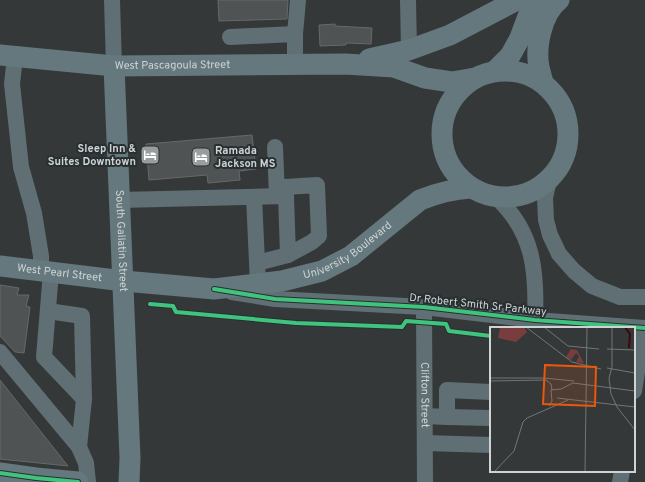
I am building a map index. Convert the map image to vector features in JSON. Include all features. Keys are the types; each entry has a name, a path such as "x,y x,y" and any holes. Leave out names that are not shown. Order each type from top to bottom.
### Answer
{"main road":[{"name":"West Pascagoula Street","path":"345,64 409,50 450,35 517,0"},
{"path":"485,74 510,70 531,76 543,83 560,101 567,116 569,135 566,155 557,171 549,180 531,192 513,197 496,197 471,188 452,169 445,155 442,140 442,128 449,104 464,85 485,74 510,56 520,38 534,0"},
{"path":"543,83 539,67 538,49 544,24 550,10 559,0"},
{"name":"West Pascagoula Street","path":"7,56 114,66 345,64 394,67 425,78 452,82 485,74"},
{"name":"South Gallatin Street","path":"114,66 124,281 130,458 129,482"},
{"name":"University Boulevard","path":"214,289 282,281 322,271 351,256 420,200 452,189 471,188"},
{"name":"West Pearl Street","path":"0,266 124,281 214,289"},
{"path":"0,473 78,482"}],"street":[{"name":"South Gallatin Street","path":"112,0 114,66"},
{"path":"295,65 295,34 298,0"},
{"path":"408,0 409,50"},
{"path":"230,37 295,34"},
{"path":"7,56 12,84 6,94 21,168 34,213 41,256 46,272 48,311 44,357 84,399"},
{"path":"275,147 288,255"},
{"path":"549,180 545,198 546,220 550,235 559,254 574,271 592,286 620,297 645,297"},
{"path":"257,263 288,255 312,242 318,236 317,185 286,187 281,196"},
{"path":"120,200 281,196"},
{"path":"254,197 258,284"},
{"name":"Dr Robert Smith Sr Parkway","path":"496,197 508,207 520,225 531,253 536,294 535,320"},
{"name":"Dr Robert Smith Sr Parkway","path":"214,289 275,299 424,307 535,320 630,327"},
{"name":"Clifton Street","path":"424,307 425,482"},
{"path":"48,311 82,316 84,399 79,447"},
{"path":"635,385 644,328"},
{"path":"0,352 79,447 86,463 88,482"},
{"path":"447,417 447,390 490,392"},
{"path":"425,416 490,418"},
{"path":"425,443 490,445"},
{"path":"620,482 622,472"}],"building":[{"path":"218,0 288,0 287,19 219,21"},
{"path":"335,24 335,26 372,28 371,44 346,43 346,45 320,46 319,25"},
{"name":"Ramada Jackson MS","path":"252,135 256,169 239,171 240,180 208,183 207,175 149,180 146,144"},
{"path":"0,285 19,288 17,295 29,295 26,306 30,307 24,353 15,352 0,336"},
{"path":"0,380 68,466 0,459"}],"cycle path":[{"path":"214,289 275,299 424,307 535,320 631,327"},
{"path":"150,304 173,306 176,312 296,323 402,327 406,321 446,324 449,331 490,336"},
{"path":"635,327 645,328"},
{"path":"0,473 78,482"}],"place":[{"name":"Sleep Inn & Suites Downtown","path":"150,155"},
{"name":"Ramada Jackson MS","path":"201,157"}]}
